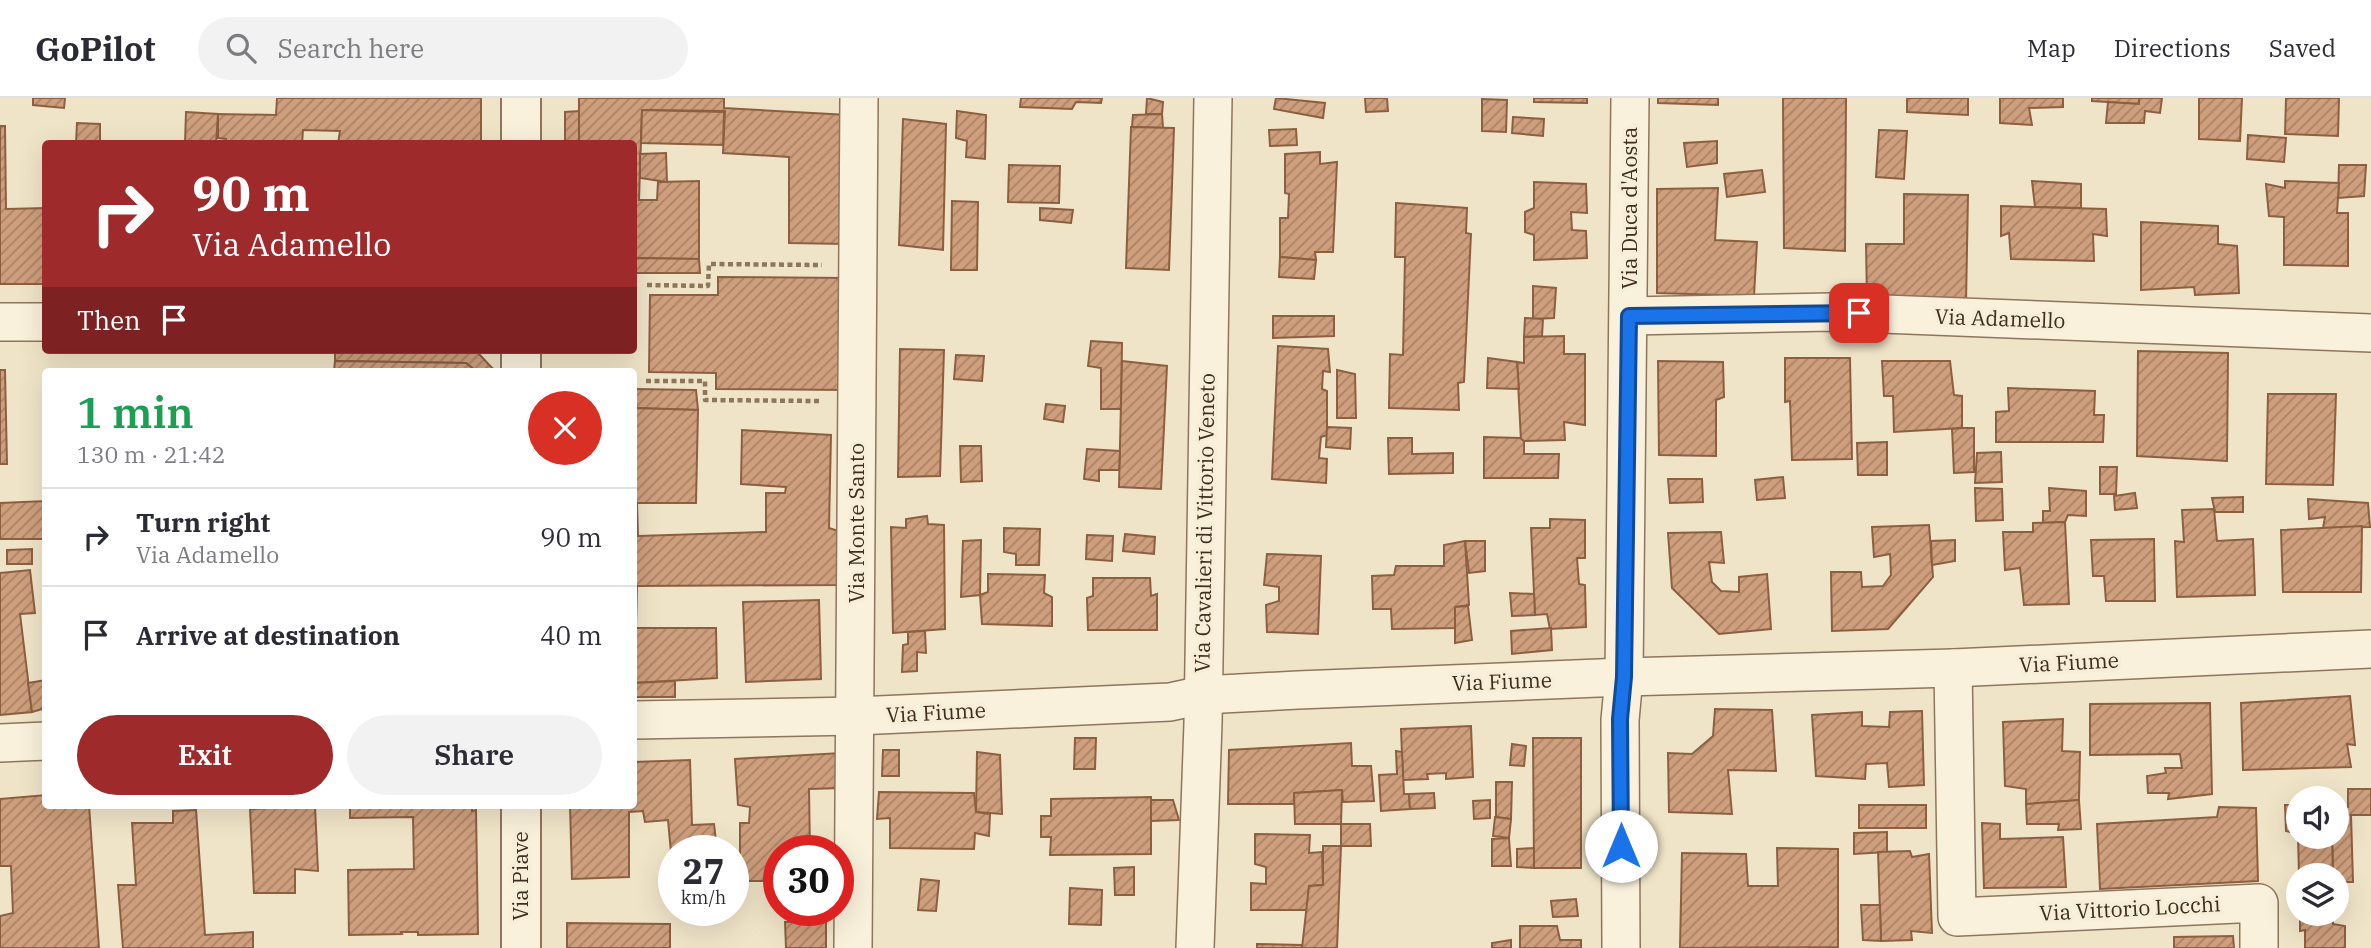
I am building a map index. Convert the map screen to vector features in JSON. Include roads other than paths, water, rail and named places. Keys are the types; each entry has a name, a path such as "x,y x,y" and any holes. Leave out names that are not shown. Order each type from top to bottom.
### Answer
{"street":[{"path":"521,98 521,140"},
{"name":"Via Monte Santo","path":"853,948 859,98"},
{"name":"Via Cavalieri di Vittorio Veneto","path":"1195,948 1213,98"},
{"name":"Via Duca d'Aosta","path":"1621,948 1620,719 1624,677 1630,98"},
{"name":"Via Adamello","path":"1629,316 1832,312 2371,333"},
{"path":"0,322 42,322"},
{"name":"Via Fiume","path":"637,720 856,716 1170,702 1202,695 1624,677 1953,668 2371,649"},
{"name":"Via Vittorio Locchi","path":"1953,668 1957,932 2259,904 2259,948"},
{"path":"0,743 42,741"},
{"name":"Via Piave","path":"521,809 521,948"}]}
